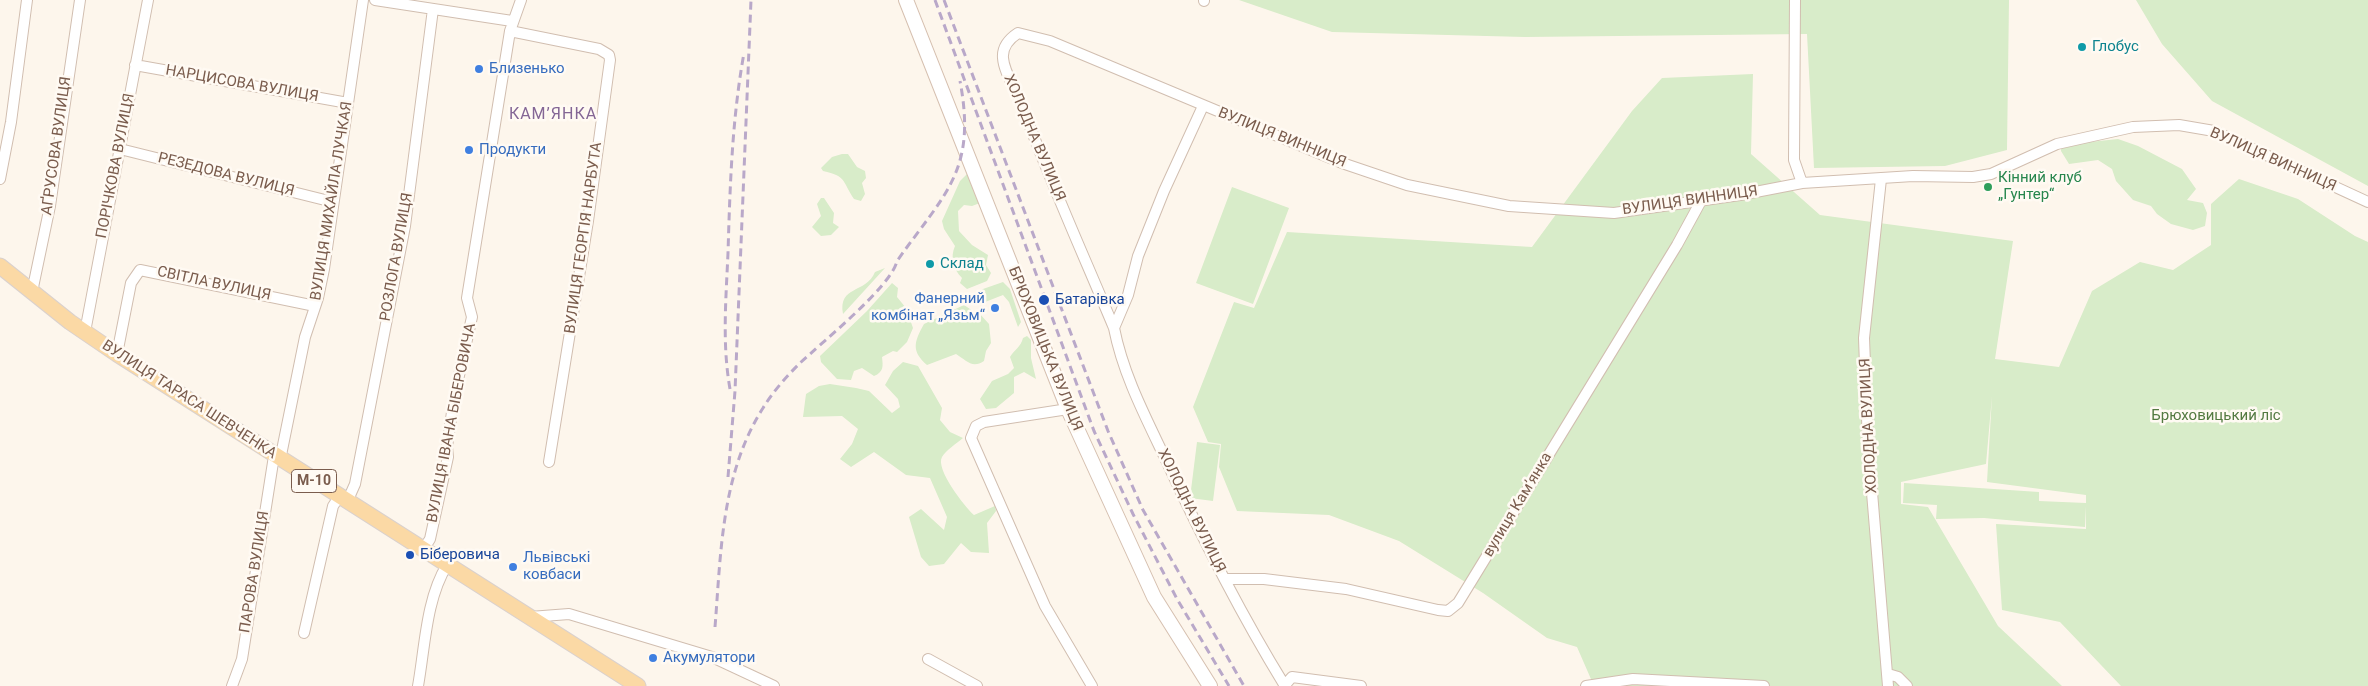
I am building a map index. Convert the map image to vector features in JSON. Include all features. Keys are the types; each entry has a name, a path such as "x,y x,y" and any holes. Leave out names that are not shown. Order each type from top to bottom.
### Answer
{"main road":[{"name":"БРЮХОВИЦЬКА ВУЛИЦЯ","path":"906,0 1068,409 1154,596 1210,686"},
{"name":"ВУЛИЦЯ ТАРАСА ШЕВЧЕНКА","path":"0,266 85,332 117,354 277,458 638,686"}],"street":[{"path":"0,179 11,122 27,0"},
{"name":"АҐРУСОВА ВУЛИЦЯ","path":"32,292 50,206 80,0"},
{"name":"ПОРІЧКОВА ВУЛИЦЯ","path":"85,332 148,0"},
{"name":"ВУЛИЦЯ МИХАЙЛА ЛУЧКАЯ","path":"277,458 305,337 316,306 324,269 363,0"},
{"path":"375,0 434,9 511,26"},
{"name":"ВУЛИЦЯ ІВАНА БІБЕРОВИЧА","path":"423,550 430,539 448,457 447,448 454,398 472,317 467,298 511,26 521,0"},
{"path":"1795,0 1794,160 1802,183"},
{"name":"РОЗЛОГА ВУЛИЦЯ","path":"304,633 333,506 343,500 355,484 405,226 434,9"},
{"name":"ВУЛИЦЯ ГЕОРГІЯ НАРБУТА","path":"511,26 599,49 609,55 610,60 588,221 549,462"},
{"name":"ВУЛИЦЯ ВИННИЦЯ","path":"1018,33 1050,42 1342,163 1407,185 1509,206 1614,213 1701,201 1802,183 1991,174 2057,144 2134,127 2179,125 2214,131 2368,202"},
{"name":"ХОЛОДНА ВУЛИЦЯ","path":"1018,33 1011,38 1003,51 1004,65 1016,89 1114,328 1117,344 1139,404 1189,511 1270,663 1285,685"},
{"name":"НАРЦИСОВА ВУЛИЦЯ","path":"136,65 348,103"},
{"path":"1114,328 1128,295 1138,256 1164,191 1203,106"},
{"name":"РЕЗЕДОВА ВУЛИЦЯ","path":"120,149 333,202"},
{"name":"ХОЛОДНА ВУЛИЦЯ","path":"1882,179 1864,338 1868,444 1888,686"},
{"name":"вулиця Камʼянка","path":"1225,579 1264,578 1338,587 1448,611 1458,603 1677,245 1701,201"},
{"name":"СВІТЛА ВУЛИЦЯ","path":"117,354 131,283 140,270 316,306"},
{"path":"1068,409 984,422 976,426 971,438 1045,606 1092,686"},
{"name":"ПАРОВА ВУЛИЦЯ","path":"232,686 242,658 277,458"},
{"path":"418,686 431,605 441,574 447,565"},
{"path":"529,617 569,614 712,657 774,686"},
{"path":"928,658 975,686"},
{"path":"1888,674 1898,677 1908,686"},
{"path":"1285,685 1292,677 1361,686"},
{"path":"1586,686 1633,679 1764,686"}],"green space":[{"path":"1239,0 2009,0 2007,150 1945,166 1814,168 1807,34 1525,37 1332,32"},
{"path":"2136,0 2368,0 2368,186 2212,101 2162,44"},
{"name":"Брюховицький ліс","path":"1753,74 1751,154 1820,215 2013,241 1995,359 2059,367 2092,291 2140,262 2173,270 2211,245 2211,204 2239,179 2298,199 2355,236 2368,242 2368,686 2121,686 2060,622 2002,610 1996,524 2086,529 2086,506 2085,527 1984,518 1936,519 1937,505 1903,503 1904,483 2039,492 2039,501 2086,503 2086,495 1987,482 1992,396 1986,464 1901,482 1901,504 1928,507 1998,626 2062,686 1594,686 1577,647 1547,638 1483,593 1399,541 1329,515 1237,511 1219,467 1221,444 1208,442 1193,407 1234,302 1254,308 1287,232 1532,247 1632,111 1662,78"},
{"path":"2118,139 2138,146 2182,169 2196,189 2187,200 2203,203 2207,213 2205,226 2193,230 2171,224 2157,214 2151,206 2133,200 2116,181 2112,169 2098,160 2069,164 2061,151 2061,145"},
{"path":"848,154 857,167 865,171 866,178 862,183 865,194 861,201 854,199 840,177 823,171 821,168 832,157"},
{"path":"969,172 980,203 972,206 964,205 958,211 959,231 972,245 988,255 986,265 991,273 987,281 967,289 960,283 962,278 955,267 953,259 955,246 944,229 942,221 960,181"},
{"path":"1232,187 1289,208 1253,304 1196,283"},
{"path":"821,198 824,198 834,213 833,223 839,227 831,235 821,236 812,227 821,216 817,204"},
{"path":"885,268 843,314 845,298 866,284 875,272"},
{"path":"1003,282 1010,289 1021,322 1018,327 1009,302 1003,295 980,304 974,301 973,296 983,289"},
{"path":"892,283 898,288 897,297 906,308 913,328 907,342 897,352 893,351 882,357 883,363 880,373 874,376 862,368 854,371 851,380 837,379 821,362 820,356 867,311"},
{"path":"964,305 973,311 979,320 979,313 989,324 991,343 986,351 984,361 973,364 956,354 927,365 916,351 916,341 924,324"},
{"path":"1027,336 1031,340 1031,358 1036,379 1024,372 1014,377 1014,393 996,408 986,409 980,399 992,381 1008,374 1014,368 1010,357 1021,344 1023,338"},
{"path":"903,362 918,366 942,408 940,420 950,432 963,438 942,457 943,470 952,488 974,515 995,506 996,511 987,523 989,553 971,552 961,543 944,564 929,566 921,557 909,517 921,509 944,530 947,517 930,478 906,475 874,452 851,467 840,459 852,444 858,429 842,416 803,417 806,394 819,386 830,384 869,391 892,413 900,407 898,399 885,385 893,371"},
{"path":"1197,442 1220,445 1213,501 1190,498"}],"railway":[{"path":"728,477 735,391 751,0"},
{"path":"935,0 1094,431 1133,514 1177,599 1229,686"},
{"path":"944,0 1108,431 1143,510 1244,686"},
{"path":"730,389 725,321 732,153 744,53"},
{"path":"715,627 725,514 731,487 749,433 767,402 784,380 882,285 943,198 960,160 964,138 964,112 960,81"}],"place":[{"name":"Глобус","path":"2082,47"},
{"name":"Близенько","path":"479,69"},
{"name":"Продукти","path":"469,150"},
{"name":"Кінний клуб „Гунтер“","path":"1988,187"},
{"name":"Склад","path":"930,264"},
{"name":"Батарівка","path":"1044,300"},
{"name":"Фанерний комбінат „Язьм“","path":"995,308"},
{"name":"Біберовича","path":"410,555"},
{"name":"Львівські ковбаси","path":"513,567"},
{"name":"Акумулятори","path":"653,658"}],"district":[{"name":"КАМ’ЯНКА","path":"553,115"}]}
